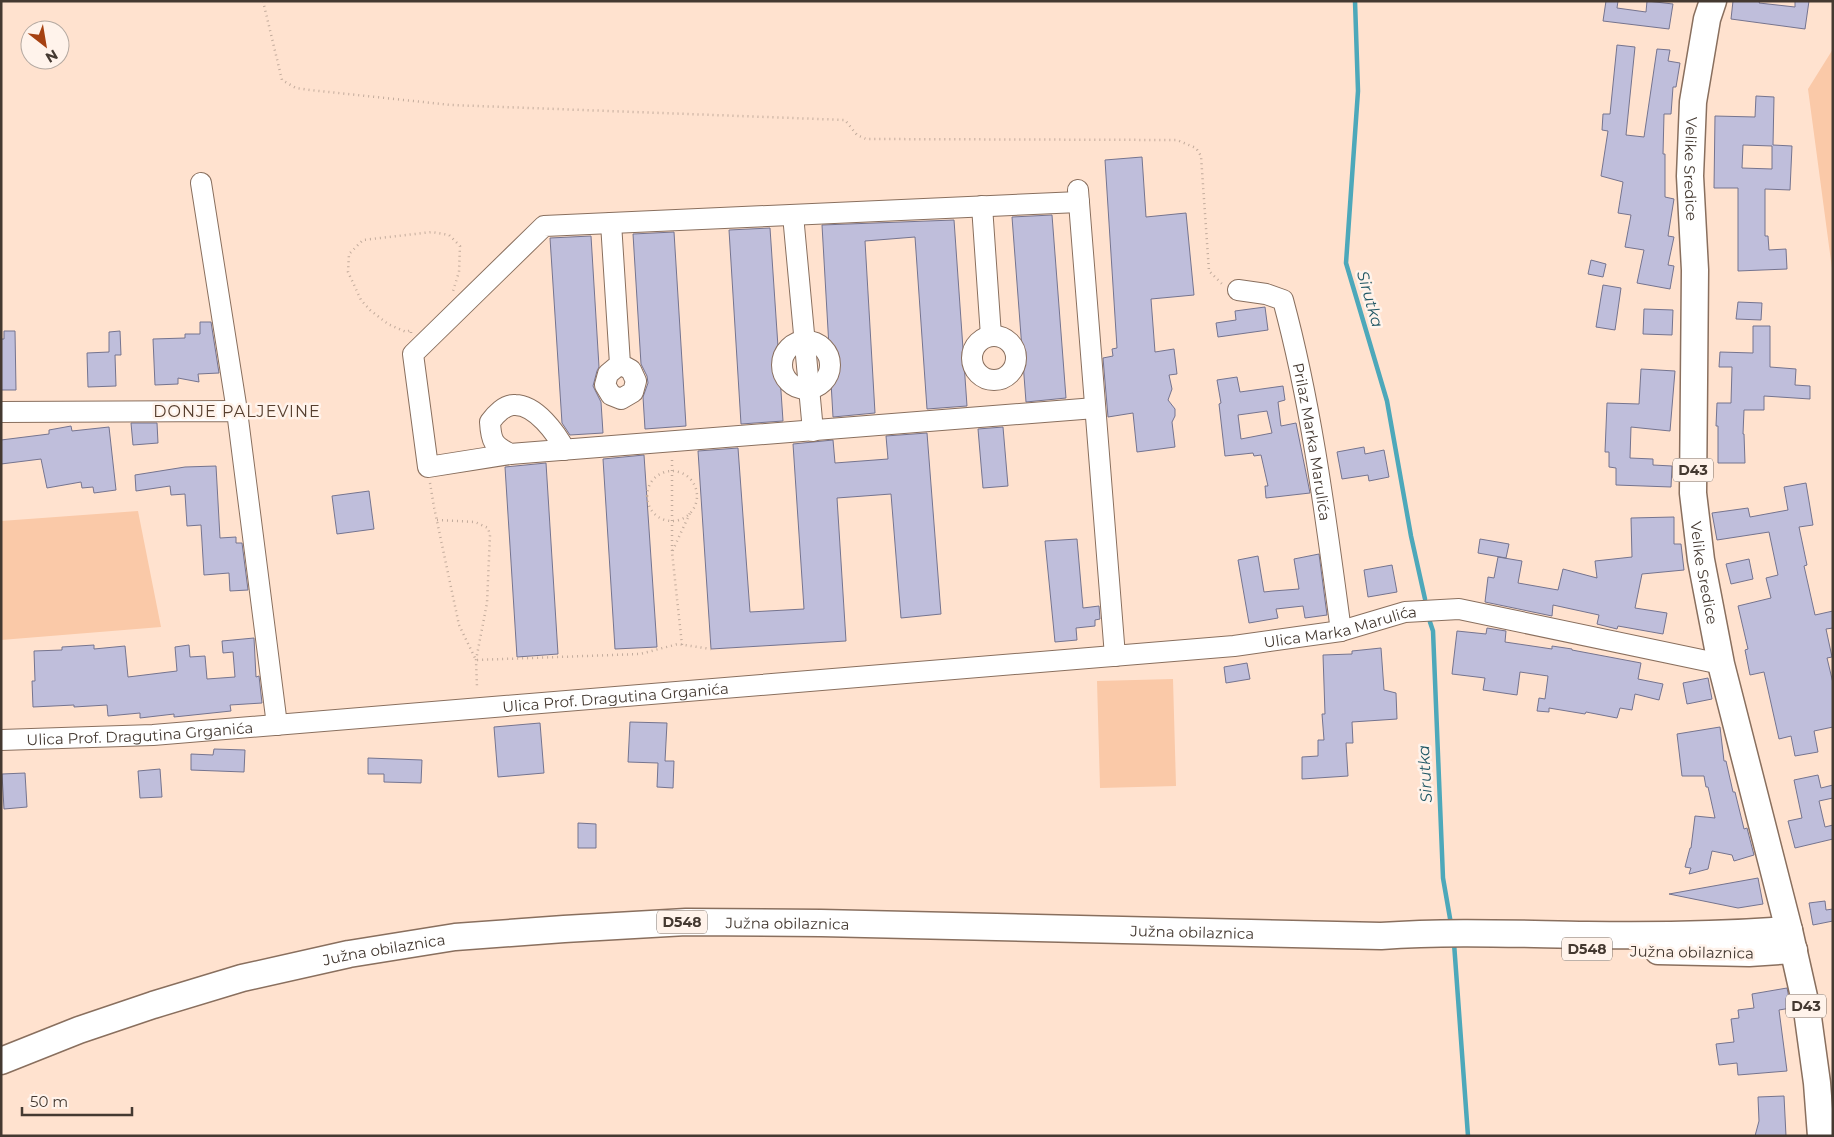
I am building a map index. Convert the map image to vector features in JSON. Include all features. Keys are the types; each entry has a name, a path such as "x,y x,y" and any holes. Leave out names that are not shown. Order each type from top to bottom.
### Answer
{"main road":[{"name":"Velike Sredice","path":"1713,1 1707,19 1693,102 1690,176 1695,270 1694,493 1701,560 1721,664 1791,940 1806,1010 1815,1065 1820,1136"},
{"name":"Južna obilaznica","path":"1,1060 134,1011 242,978 349,954 455,938 574,928 686,922 821,923 1381,936 1432,932 1589,935 1755,933 1791,940"}],"street":[{"path":"201,183 237,411 277,725"},
{"path":"1095,408 510,454 428,467 413,354 544,226 982,206 1078,196 1115,656"},
{"path":"982,206 991,336"},
{"path":"792,215 813,430"},
{"path":"611,223 620,364"},
{"name":"Prilaz Marka Marulića","path":"1238,290 1266,294 1283,300 1295,343 1323,501 1341,631"},
{"path":"510,454 498,447 491,438 490,422 498,412 514,404 531,409 557,434 565,450"},
{"path":"1,412 237,411"},
{"name":"Ulica Marka Marulića","path":"954,669 1250,645 1341,631 1405,612 1459,608 1721,664"},
{"name":"Ulica Prof. Dragutina Grganića","path":"1,740 153,735 954,669"}],"path":[{"path":"263,1 282,80 296,88 451,105 845,120 858,135 866,139 1176,140 1196,148 1201,156 1209,271 1223,285 1238,290"},
{"path":"413,354 411,330 406,332 388,324 370,310 361,300 348,272 349,254 363,240 432,232 449,235 460,246 459,272 450,301 463,305"},
{"path":"671,442 672,552 682,645"},
{"path":"428,467 436,520 459,625 476,660"},
{"path":"672,552 695,505 696,489 692,481 686,476 672,472 662,473 656,478 648,492 650,508 655,514 662,519 672,520 685,517 691,512"},
{"path":"436,520 475,522 488,528 490,535 487,603 476,660 477,687"},
{"path":"476,660 640,654 678,644 711,649"}],"shaded area":[{"path":"1833,49 1833,276 1808,89"},
{"path":"138,511 161,627 1,640 1,521"},
{"path":"1173,679 1176,786 1100,788 1097,681"}],"building":[{"path":"1606,1 1618,1 1617,8 1646,12 1647,1 1673,4 1669,29 1603,21"},
{"path":"1733,1 1760,1 1759,3 1795,7 1795,1 1809,1 1805,29 1731,19"},
{"path":"1617,45 1635,47 1626,135 1644,137 1657,49 1670,50 1668,61 1680,63 1676,87 1673,87 1671,114 1664,114 1665,197 1674,199 1668,236 1674,237 1668,265 1674,266 1670,289 1637,283 1644,250 1625,247 1631,215 1618,213 1623,182 1601,176 1608,131 1602,130 1603,114 1610,114"},
{"path":"1756,96 1774,97 1773,145 1792,146 1790,190 1765,189 1765,236 1768,236 1769,250 1786,249 1787,269 1738,271 1738,188 1714,188 1715,116 1755,117","holes":["1743,145 1772,146 1772,169 1742,168"]},
{"path":"1142,157 1146,217 1186,213 1194,295 1151,299 1155,352 1174,349 1177,374 1169,375 1172,389 1168,400 1175,409 1175,416 1172,422 1175,447 1137,452 1133,413 1108,417 1103,358 1113,356 1112,349 1117,348 1105,160"},
{"path":"1052,215 1066,398 1026,402 1012,217"},
{"path":"954,220 967,406 927,409 915,237 865,241 875,413 833,417 822,225"},
{"path":"770,228 783,421 741,424 729,230"},
{"path":"674,232 686,426 645,429 643,397 648,383 641,364 633,234"},
{"path":"591,236 599,367 593,386 601,402 603,433 570,435 562,423 550,238"},
{"path":"1591,260 1606,264 1603,277 1588,274"},
{"path":"1603,285 1621,288 1615,330 1596,327"},
{"path":"1738,302 1762,303 1761,320 1736,319"},
{"path":"1265,307 1268,330 1218,337 1216,323 1236,320 1235,311"},
{"path":"1644,309 1673,310 1672,335 1643,334"},
{"path":"200,322 211,322 219,373 198,374 199,382 178,378 178,384 155,385 153,339 185,338 185,334 200,334"},
{"path":"1753,326 1770,326 1770,367 1796,369 1795,385 1810,386 1810,399 1764,396 1764,410 1744,410 1745,463 1718,463 1717,403 1731,403 1732,367 1719,367 1720,352 1753,353"},
{"path":"4,331 15,331 16,390 1,390 1,339 4,339"},
{"path":"120,331 121,355 115,355 116,386 88,387 87,353 109,352 109,332"},
{"path":"1641,369 1675,371 1670,431 1631,427 1630,458 1653,459 1653,465 1672,466 1671,487 1616,485 1616,468 1609,467 1609,452 1605,452 1607,403 1639,404"},
{"path":"1237,377 1240,392 1283,386 1285,400 1278,402 1281,426 1296,423 1310,493 1266,498 1265,486 1268,486 1261,455 1254,456 1253,453 1225,456 1219,404 1221,403 1217,380","holes":["1267,411 1272,433 1241,439 1238,415"]},
{"path":"131,423 157,423 158,443 133,445"},
{"path":"71,426 72,431 109,427 116,490 94,493 93,487 82,488 81,482 47,488 41,459 1,464 1,440 49,434 49,430"},
{"path":"1003,427 1008,486 983,488 978,429"},
{"path":"927,433 941,614 901,618 891,494 837,498 846,641 711,649 698,451 738,448 750,612 804,609 793,444 833,440 835,463 888,459 886,436"},
{"path":"1364,447 1365,454 1384,450 1389,477 1369,481 1368,475 1342,479 1337,452"},
{"path":"644,455 657,647 615,649 603,459"},
{"path":"546,463 558,654 517,657 505,467"},
{"path":"216,466 220,538 236,537 236,543 242,543 248,590 230,591 229,573 204,575 201,525 187,526 185,494 171,495 170,486 136,491 135,475 185,467"},
{"path":"1806,483 1813,525 1799,527 1807,565 1804,566 1815,615 1833,611 1833,628 1826,629 1832,657 1827,658 1833,683 1833,727 1814,731 1818,752 1795,756 1791,736 1779,739 1764,672 1750,675 1745,650 1748,649 1738,606 1771,598 1766,578 1778,575 1769,532 1717,540 1712,513 1748,508 1750,517 1788,510 1784,487"},
{"path":"369,491 374,529 337,534 332,496"},
{"path":"1674,517 1674,544 1681,544 1684,570 1642,574 1635,608 1667,613 1663,634 1618,626 1617,629 1597,624 1599,615 1553,605 1552,616 1485,602 1488,577 1494,578 1498,557 1522,561 1518,583 1558,590 1563,569 1597,578 1595,561 1632,557 1631,518"},
{"path":"1077,539 1083,608 1099,606 1100,619 1095,620 1095,626 1076,628 1077,640 1055,642 1045,541"},
{"path":"1480,539 1509,544 1506,558 1478,553"},
{"path":"1319,554 1327,615 1305,618 1303,606 1276,609 1278,618 1249,623 1238,560 1258,556 1264,592 1299,589 1294,559"},
{"path":"1749,559 1753,579 1731,584 1726,564"},
{"path":"1392,565 1397,592 1368,597 1364,570"},
{"path":"1487,628 1506,631 1505,642 1552,649 1552,646 1572,649 1641,663 1638,679 1663,684 1659,700 1635,694 1632,710 1620,708 1617,718 1549,708 1549,712 1537,711 1539,698 1545,699 1548,676 1520,672 1517,695 1483,690 1485,678 1452,674 1457,631 1486,634"},
{"path":"254,638 256,677 259,676 262,703 230,705 231,711 174,717 174,714 140,718 140,713 108,716 107,705 33,707 32,681 35,681 34,651 62,650 62,647 94,645 94,649 125,646 128,677 177,671 175,647 189,645 190,657 205,656 207,679 235,677 233,652 223,653 222,641"},
{"path":"1381,648 1384,690 1396,693 1397,719 1352,722 1353,743 1346,743 1348,776 1302,779 1302,757 1318,756 1318,740 1324,740 1322,714 1325,714 1323,655 1352,654 1352,651"},
{"path":"1247,663 1250,679 1226,683 1224,667"},
{"path":"1708,678 1712,699 1687,704 1683,683"},
{"path":"630,722 667,723 665,761 674,761 673,788 657,787 658,763 628,762"},
{"path":"540,723 544,773 498,777 494,727"},
{"path":"1720,727 1724,761 1726,761 1744,829 1747,828 1754,855 1734,861 1732,855 1712,851 1708,869 1689,874 1691,868 1685,867 1691,848 1695,816 1715,818 1704,776 1682,776 1677,734"},
{"path":"214,749 245,750 244,772 191,770 191,754 213,755"},
{"path":"368,758 422,760 421,783 384,782 384,774 368,774"},
{"path":"160,769 162,797 140,798 138,771"},
{"path":"25,773 27,807 4,809 2,774"},
{"path":"1818,775 1821,788 1833,785 1833,798 1819,801 1825,827 1833,825 1833,839 1795,848 1788,821 1802,818 1794,780"},
{"path":"578,823 596,824 596,848 578,848"},
{"path":"1758,878 1763,904 1738,908 1669,894"},
{"path":"1825,901 1826,910 1833,909 1833,921 1813,925 1809,903"},
{"path":"1787,988 1791,1008 1779,1010 1787,1071 1738,1075 1737,1063 1719,1065 1716,1044 1734,1042 1731,1019 1739,1018 1738,1010 1754,1008 1752,994"},
{"path":"1784,1096 1786,1136 1755,1136 1759,1121 1758,1097"}],"waterway":[{"name":"Sirutka","path":"1355,1 1358,91 1346,263 1387,401 1411,536 1425,599"},
{"name":"Sirutka","path":"1430,622 1433,631 1443,878 1451,924"},
{"name":"Sirutka","path":"1454,943 1468,1136"}],"district":[{"name":"DONJE PALJEVINE","path":"237,411"}]}
